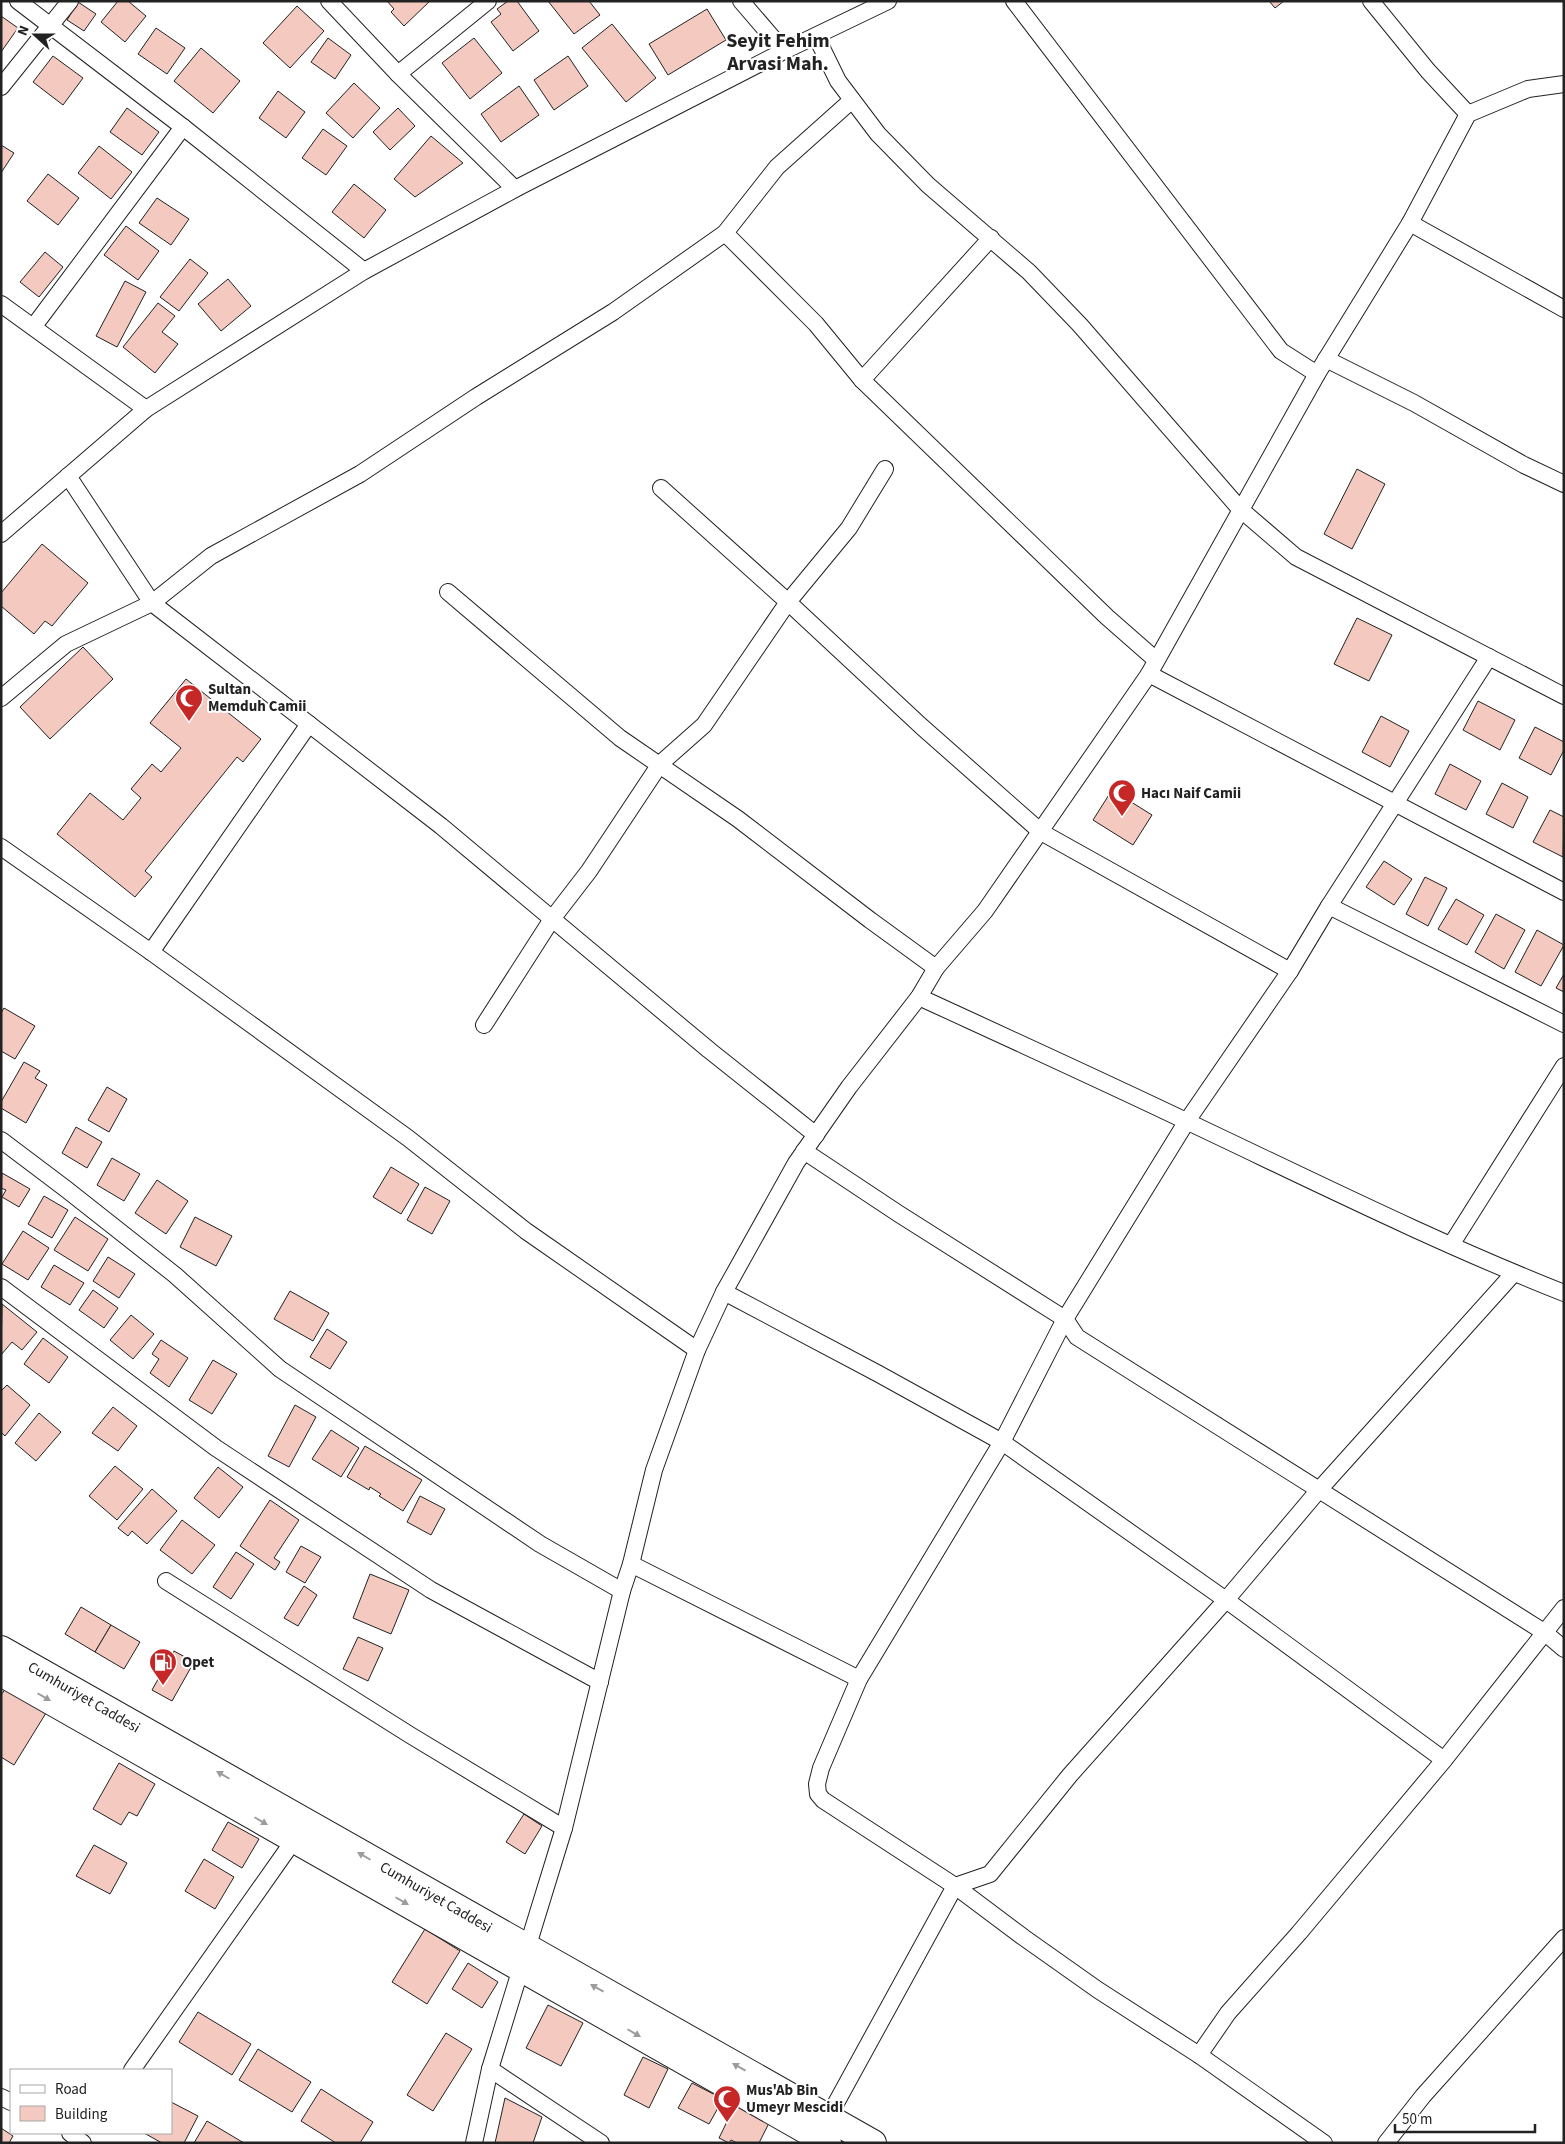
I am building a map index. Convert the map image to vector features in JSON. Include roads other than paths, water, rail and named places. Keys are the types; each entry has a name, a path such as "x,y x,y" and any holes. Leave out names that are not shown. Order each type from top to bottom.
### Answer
{"main road":[{"name":"Cumhuriyet Caddesi","path":"1,1649 525,1959 824,2132 872,2143"},
{"name":"Cumhuriyet Caddesi","path":"1,1673 294,1840 525,1959"}],"street":[{"path":"18,1 183,127 364,271"},
{"path":"1,87 70,1"},
{"path":"329,1 398,74 515,189"},
{"path":"398,74 488,1"},
{"path":"742,1 784,51"},
{"path":"1,534 146,409 364,271 515,189 784,51 888,1"},
{"path":"1014,1 1281,351 1317,374"},
{"path":"1371,1 1428,71 1468,114"},
{"path":"816,36 838,81 878,134 928,185 1029,272 1080,325 1240,509 1296,557 1564,696"},
{"path":"474,2143 490,2069 564,1828 622,1591 631,1564 654,1470 697,1350 724,1292 804,1151 849,1087 919,997 936,968 985,911 1153,667 1317,374 1410,223 1468,114 1528,89 1564,84"},
{"path":"1,698 66,644 152,603 211,556 360,474 476,397 614,312 725,233 777,167 852,100"},
{"path":"34,326 183,127"},
{"path":"1410,223 1564,309"},
{"path":"725,233 816,324 862,380 1107,616 1153,667 1394,803 1564,892"},
{"path":"862,380 991,238"},
{"path":"1,304 34,326 146,409"},
{"path":"1326,360 1414,403 1524,465 1564,484"},
{"path":"484,1025 552,919 589,871 660,764 704,725 788,602 849,528 885,469"},
{"path":"68,476 152,603 441,826 709,1050 816,1134"},
{"path":"660,488 788,602 921,726 1041,832 1290,971"},
{"path":"448,592 620,738 738,819 936,968"},
{"path":"1324,2143 1199,2055 1023,1938 955,1886 823,1800 818,1794 817,1784 859,1679 1002,1442 1065,1319 1187,1121 1290,971 1394,803 1489,657"},
{"path":"151,952 309,724"},
{"path":"1,847 151,952 408,1138 526,1231 697,1350"},
{"path":"1329,906 1564,1024"},
{"path":"919,997 1187,1121 1337,1193 1514,1273 1564,1293"},
{"path":"1451,1245 1564,1066"},
{"path":"1,1140 175,1276 280,1369 540,1544 622,1591"},
{"path":"804,1151 1065,1319 1077,1337 1544,1632 1564,1649"},
{"path":"824,2132 955,1886 990,1874 1070,1775 1226,1600 1318,1491 1514,1273"},
{"path":"1,1287 216,1448 423,1584 600,1682"},
{"path":"724,1292 1002,1442 1226,1600 1444,1760"},
{"path":"631,1564 859,1679"},
{"path":"166,1581 402,1730 564,1828"},
{"path":"1199,2055 1228,2013 1300,1933 1444,1760 1564,1608"},
{"path":"133,2069 294,1840"},
{"path":"1386,2143 1423,2096 1564,1938"},
{"path":"490,2069 601,2143"},
{"path":"71,2134 83,2143"}],"place":[{"name":"Sultan Memduh Camii","path":"189,722"},
{"name":"Hacı Naif Camii","path":"1122,817"},
{"name":"Opet","path":"163,1686"},
{"name":"Mus'Ab Bin Umeyr Mescidi","path":"727,2123"}],"district":[{"name":"Seyit Fehim Arvasi Mah.","path":"778,52"}]}
